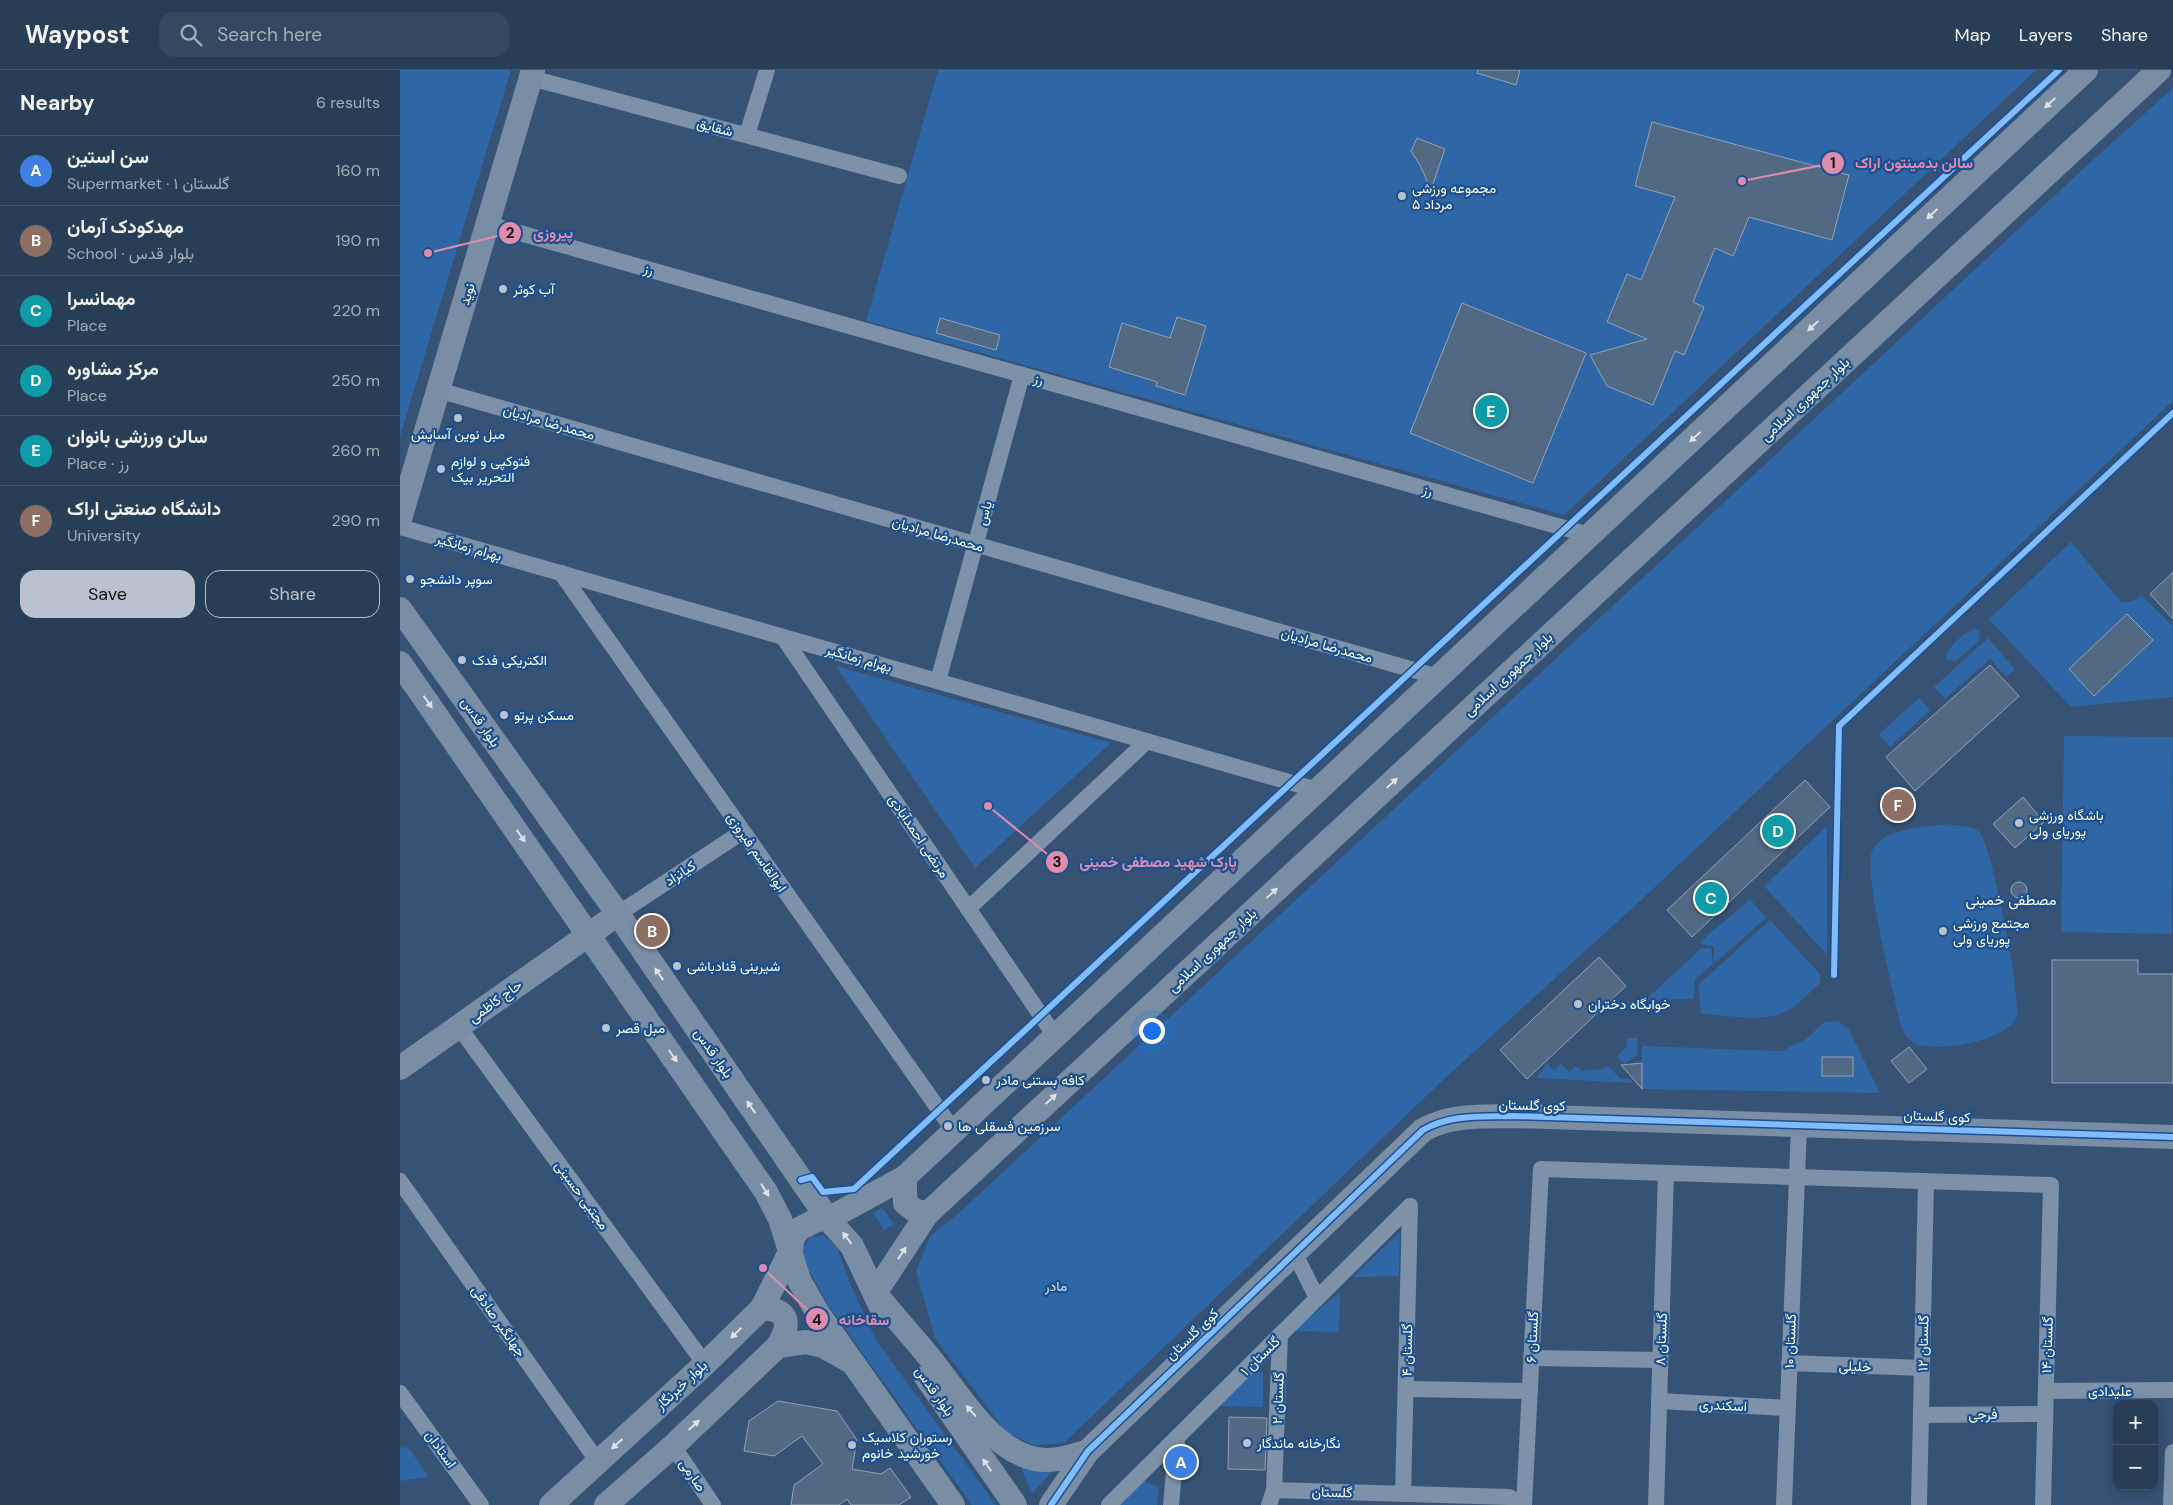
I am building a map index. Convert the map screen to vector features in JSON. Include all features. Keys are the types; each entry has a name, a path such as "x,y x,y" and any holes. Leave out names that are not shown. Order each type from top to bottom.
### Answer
{"main road":[{"path":"828,1219 905,1176 2086,70"},
{"name":"بلوار جمهوری اسلامی","path":"875,1293 927,1214 2159,70"},
{"name":"نوید","path":"400,519 532,74"},
{"name":"بلوار قدس","path":"400,609 618,914 828,1219 852,1246 892,1329 1015,1505"},
{"path":"400,662 590,934 766,1192 780,1219 799,1280 816,1312 953,1505"},
{"name":"حاج کاظمی","path":"400,1068 618,914"},
{"name":"کوی گلستان","path":"1051,1505 1088,1451 1423,1130 1437,1122 1453,1117 1513,1116 2173,1137"},
{"path":"905,1176 905,1203 914,1210 927,1214"},
{"name":"بلوار خبرنگار","path":"550,1505 704,1364 762,1308 791,1250 793,1237 799,1229 817,1220 828,1219"},
{"path":"875,1293 931,1359 966,1405 1000,1442 1028,1457 1047,1460 1067,1458 1088,1451"},
{"path":"606,1505 673,1446 778,1346 786,1332 786,1321 782,1314 772,1309 762,1308"},
{"path":"778,1346 806,1342 823,1346 850,1362"}],"street":[{"path":"747,136 767,70"},
{"name":"شقایق","path":"532,74 747,136 899,176"},
{"name":"رز","path":"488,224 1589,535"},
{"name":"یاس","path":"938,681 1022,375"},
{"name":"محمدرضا مرادیان","path":"438,390 1438,677"},
{"name":"بهرام زمانگیر","path":"400,527 1317,790"},
{"name":"ابوالقاسم فیروزی","path":"561,573 954,1131"},
{"name":"مرتضی احمدآبادی","path":"783,637 1055,1036"},
{"path":"968,909 1147,741"},
{"name":"کیانزاد","path":"618,914 742,832"},
{"name":"مجتبی حسینی","path":"459,1027 704,1364"},
{"name":"گلستان ۱۰","path":"1784,1505 1799,1126"},
{"name":"گلستان ۶","path":"1524,1505 1541,1169 1666,1173"},
{"path":"1666,1173 1926,1181"},
{"name":"گلستان ۸","path":"1656,1505 1666,1173"},
{"name":"جهانگیر صادقی","path":"400,1181 598,1462"},
{"name":"گلستان ۱۴","path":"1926,1181 2051,1185 2043,1505"},
{"name":"گلستان ۱۲","path":"1919,1505 1926,1181"},
{"name":"گلستان ۱","path":"1109,1505 1410,1206"},
{"name":"گلستان ۴","path":"1393,1497 1406,1390 1410,1206"},
{"path":"1294,1252 1317,1298"},
{"name":"گلستان ۲","path":"1272,1498 1280,1335"},
{"path":"1531,1358 1660,1360"},
{"name":"خلیلی","path":"1789,1363 1922,1368"},
{"path":"1406,1390 1530,1391"},
{"name":"علیدادی","path":"2046,1391 2173,1390"},
{"name":"استادان","path":"400,1393 481,1505"},
{"name":"اسکندری","path":"1659,1402 1787,1408"},
{"name":"فرجی","path":"1921,1415 2046,1414"},
{"path":"1171,1505 1177,1438"},
{"name":"صارمی","path":"673,1446 713,1505"},
{"path":"2171,1505 2173,1452"},
{"name":"گلستان","path":"1272,1498 1509,1496 1524,1505"}],"green space":[{"path":"400,70 511,70 400,437"},
{"name":"مجموعه ورزشی ۵ مرداد","path":"938,70 2036,70 1564,515 866,321"},
{"name":"مادر","path":"2173,88 2173,401 1639,902 1442,1081 1064,1443 1033,1445 1006,1432 935,1338 916,1271 930,1236 960,1212 2082,170"},
{"path":"2071,542 2121,602 2129,602 2142,596 2173,626 2173,697 2071,707 1989,619"},
{"path":"1975,629 1980,632 1978,642 1956,661 1947,660 1945,657 1954,644 1962,636"},
{"path":"1988,638 2015,669 2006,677 1990,659 1945,699 1934,687"},
{"path":"836,666 1111,743 975,868"},
{"path":"1919,698 1930,710 1890,747 1879,734"},
{"path":"2064,736 2173,737 2172,934 2061,932"},
{"name":"مجتمع ورزشی پوریای ولی","path":"1947,824 1976,830 1985,842 1998,890 2010,953 2015,981 2017,1016 2011,1025 1986,1039 1952,1046 1923,1046 1907,1037 1900,1024 1875,906 1871,881 1871,861 1873,849 1887,836 1917,827"},
{"path":"1827,826 1827,955 1764,886"},
{"path":"1750,899 1766,918 1716,962 1714,960 1714,946 1703,945 1700,942"},
{"path":"1770,920 1820,974 1820,983 1796,1005 1778,1015 1768,1017 1734,1017 1701,1014 1698,985"},
{"path":"1702,948 1711,948 1713,964 1695,980 1693,999 1645,1000"},
{"path":"1838,1021 1848,1028 1880,1093 1642,1089 1642,1046 1781,1051 1805,1040 1824,1022"},
{"path":"1627,1038 1638,1038 1637,1056 1624,1064 1617,1056 1627,1046"},
{"path":"1547,1063 1554,1071 1561,1064 1569,1072 1576,1066 1583,1071 1602,1069 1608,1066 1620,1078 1629,1079 1633,1083 1537,1078"},
{"path":"882,1207 894,1224 884,1230 873,1213"},
{"path":"1400,1232 1399,1276 1353,1277"},
{"path":"823,1235 837,1247 850,1283 876,1340 996,1505 972,1505 828,1305 805,1263 803,1249 810,1237"},
{"path":"1340,1292 1339,1332 1293,1331"},
{"path":"1251,1371 1263,1373 1263,1407 1214,1406"},
{"path":"408,1447 429,1477 400,1481 400,1448"},
{"path":"1020,1466 1052,1472 1032,1493"},
{"path":"1144,1481 1159,1487 1157,1505 1121,1505"}],"building":[{"path":"1478,70 1520,70 1516,85 1477,73"},
{"path":"1652,122 1849,175 1832,240 1749,217 1733,256 1715,248 1693,302 1704,307 1684,355 1675,351 1653,405 1607,386 1590,355 1647,339 1607,322 1627,274 1641,280 1675,197 1635,186"},
{"path":"1417,138 1445,149 1431,190 1420,165 1411,151"},
{"path":"1462,303 1586,353 1533,483 1410,433"},
{"path":"1177,317 1206,326 1185,395 1156,386 1157,382 1109,367 1122,323 1170,338"},
{"path":"940,318 1000,335 996,350 936,333"},
{"path":"2173,572 2173,619 2150,594"},
{"path":"2127,614 2153,640 2094,696 2069,669"},
{"path":"1990,665 2019,696 1915,791 1886,757"},
{"path":"1805,780 1830,807 1692,937 1667,910"},
{"name":"باشگاه ورزشی پوریای ولی","path":"2023,797 2044,822 2015,848 1993,824"},
{"path":"2016,882 2022,882 2027,887 2025,896 2016,898 2011,893 2011,887"},
{"name":"خوابگاه دختران","path":"1599,957 1626,986 1527,1079 1500,1050"},
{"path":"2052,960 2138,960 2138,974 2173,974 2173,1083 2052,1083"},
{"path":"1909,1047 1927,1069 1909,1083 1891,1061"},
{"path":"1822,1057 1853,1057 1853,1076 1822,1076"},
{"path":"1642,1063 1642,1089 1621,1065"},
{"path":"778,1401 837,1411 857,1440 852,1469 881,1474 890,1468 911,1497 899,1505 851,1505 847,1499 839,1505 791,1505 794,1485 823,1464 802,1436 774,1456 744,1451 749,1421"},
{"name":"نگارخانه ماندگار","path":"1229,1417 1267,1418 1265,1470 1228,1469"}],"cycle path":[{"path":"801,1180 812,1177 823,1192 854,1189 2059,70"},
{"path":"1834,975 1839,726 2173,413"},
{"path":"1051,1505 1088,1451 1423,1130 1444,1121 1466,1117 1513,1116 2173,1137"}],"place":[{"name":"سالن بدمینتون اراک","path":"1742,181"},
{"name":"مجموعه ورزشی ۵ مرداد","path":"1402,196"},
{"name":"پیروزی","path":"428,253"},
{"name":"آب کوثر","path":"503,289"},
{"name":"سالن ورزشی بانوان","path":"1491,411"},
{"name":"مبل نوین آسایش","path":"458,418"},
{"name":"فتوکپی و لوازم التحریر بیک","path":"441,469"},
{"name":"سوپر دانشجو","path":"410,579"},
{"name":"الکتریکی فدک","path":"462,660"},
{"name":"مسکن پرتو","path":"504,715"},
{"name":"دانشگاه صنعتی اراک","path":"1898,805"},
{"name":"پارک شهید مصطفی خمینی","path":"988,806"},
{"name":"باشگاه ورزشی پوریای ولی","path":"2019,823"},
{"name":"مرکز مشاوره","path":"1778,831"},
{"name":"مهمانسرا","path":"1711,898"},
{"name":"مهدکودک آرمان","path":"652,931"},
{"name":"مجتمع ورزشی پوریای ولی","path":"1943,931"},
{"name":"شیرینی قنادباشی","path":"677,966"},
{"name":"خوابگاه دختران","path":"1578,1004"},
{"name":"مبل قصر","path":"606,1028"},
{"name":"کافه بستنی مادر","path":"986,1080"},
{"name":"سرزمین فسقلی ها","path":"948,1126"},
{"name":"سقاخانه","path":"763,1268"},
{"name":"نگارخانه ماندگار","path":"1247,1443"},
{"name":"رستوران کلاسیک خورشید خانوم","path":"852,1445"},
{"name":"سن استین","path":"1181,1462"}],"district":[{"name":"مصطفی خمینی","path":"2011,900"}]}
